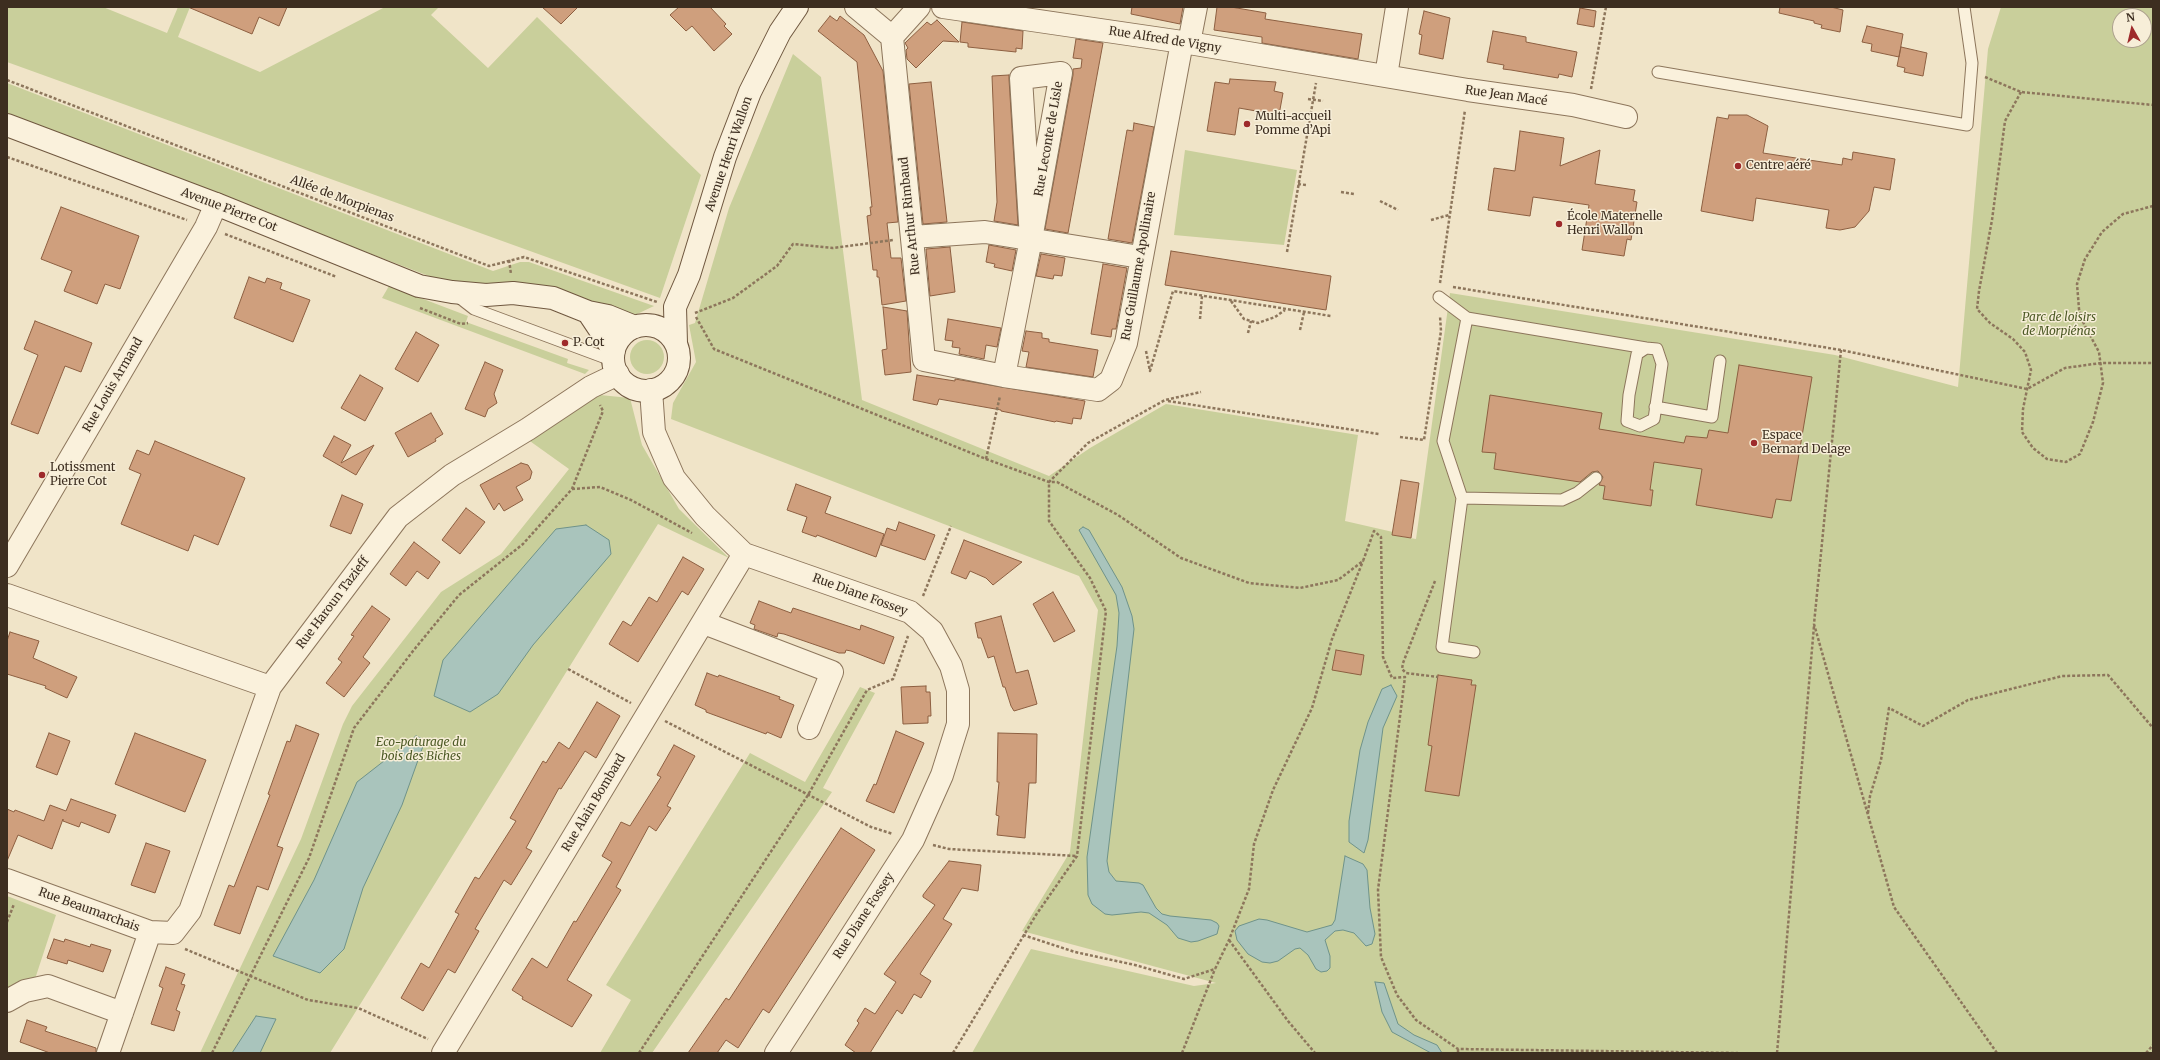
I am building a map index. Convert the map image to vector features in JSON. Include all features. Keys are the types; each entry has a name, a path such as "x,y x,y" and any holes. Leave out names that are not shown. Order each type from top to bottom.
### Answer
{"street":[{"name":"Avenue Henri Wallon","path":"676,344 684,310 689,275 725,157 750,92 780,32 797,7"},
{"path":"856,7 892,37 919,7"},
{"name":"Rue Alfred de Vigny","path":"943,7 1056,15 1186,43 1386,76"},
{"name":"Rue Guillaume Apollinaire","path":"1004,376 1098,390 1110,380 1126,343 1140,257 1186,43 1196,7"},
{"path":"1386,76 1397,7"},
{"name":"Rue Arthur Rimbaud","path":"892,37 924,360 1004,376"},
{"name":"Rue Leconte de Lisle","path":"1004,376 1034,224 1061,73 1021,78 1031,239"},
{"name":"Rue Jean Macé","path":"1386,76 1588,108 1626,117"},
{"name":"Avenue Pierre Cot","path":"7,125 216,204 419,286 452,292 486,295 513,292 554,298 588,312 608,316 641,326"},
{"name":"Rue Louis Armand","path":"7,566 206,227 216,204"},
{"path":"912,237 985,232 1140,257"},
{"path":"615,362 622,336 641,326 684,310"},
{"path":"588,312 623,380 636,389 651,390 667,383 677,369 679,361 676,344 664,330 641,326"},
{"name":"Rue Haroun Tazieff","path":"173,933 190,911 270,686 398,517 452,475 528,429 591,387 615,362"},
{"name":"Rue Diane Fossey","path":"651,390 654,432 674,478 705,516 744,554 910,612 915,618 932,631 951,666 958,690 958,724 942,775 913,840 776,1053"},
{"name":"Rue Alain Bombard","path":"445,1050 648,712 704,623 744,554"},
{"path":"7,595 270,686"},
{"path":"704,623 832,672 808,728"},
{"name":"Rue Beaumarchais","path":"7,880 150,932 173,933"},
{"path":"108,1053 150,932"},
{"path":"7,1001 25,991 48,986 122,1013"}],"lane":[{"path":"1658,72 1967,125 1972,63 1964,7"},
{"name":"Avenue Pierre Cot","path":"452,292 474,309 615,362"},
{"path":"1439,297 1467,318 1646,348 1657,350 1662,364 1654,419 1640,426 1627,421 1629,395 1637,354 1646,348"},
{"path":"1467,318 1443,440 1462,498 1442,647 1474,652"},
{"path":"1655,407 1712,416 1720,361"},
{"path":"1462,498 1562,500 1577,493 1596,478"}],"path":[{"path":"1588,108 1606,7"},
{"path":"1287,252 1319,65"},
{"path":"1971,72 2021,92 2153,105"},
{"name":"Allée de Morpienas","path":"7,80 489,266 524,257 684,310"},
{"path":"1400,437 1424,440 1441,330 1439,297 1449,215 1468,90"},
{"path":"2021,92 2005,122 1992,220 1978,291 1977,309 1990,323 2013,339 2025,352 2031,370 2027,389 2022,432 2033,448 2047,459 2066,462 2080,454 2093,422 2103,383 2099,352 2084,324 2079,309 2077,284 2085,259 2102,232 2122,214 2153,206"},
{"path":"1308,99 1323,101"},
{"path":"7,157 206,227 344,280"},
{"path":"1298,184 1306,185"},
{"path":"1341,192 1354,194"},
{"path":"1380,201 1398,210"},
{"path":"1431,220 1449,215"},
{"path":"912,237 833,248 793,244 777,266 733,298 684,310 714,349 986,459 1049,482 1057,482 1118,515 1181,558 1249,583 1300,588 1338,580 1364,561"},
{"path":"1439,297 1449,287 1841,350 2027,389 2065,368 2101,363 2153,363"},
{"path":"1145,344 1150,371 1173,291 1331,316"},
{"path":"1200,319 1202,296"},
{"path":"1231,301 1244,319 1258,323 1275,318 1286,309"},
{"path":"417,307 461,324 469,323"},
{"path":"1300,330 1304,312"},
{"path":"1248,333 1251,321"},
{"path":"1777,1053 1814,624 1841,350"},
{"path":"986,459 1004,376"},
{"path":"212,1053 252,976 309,858 354,728 413,651 459,595 523,544 572,489 603,411 591,387"},
{"path":"953,1053 1023,935 1077,856 1106,610 1090,578 1048,521 1049,482 1088,443 1165,400 1201,392"},
{"path":"1165,400 1379,434"},
{"path":"572,489 600,487 631,500 698,537"},
{"path":"639,1053 808,795 867,690 893,679 951,526"},
{"path":"1182,1053 1215,969 1229,940 1249,889 1254,844 1273,790 1312,708 1332,639 1364,561 1374,531 1381,537 1383,657 1392,678 1405,678 1378,890 1381,957 1397,995 1416,1020 1458,1049 1738,1053"},
{"path":"1438,677 1410,674 1406,673 1402,669 1439,570 1452,569"},
{"path":"1814,624 1894,907 1997,1053"},
{"path":"568,669 871,827 949,849 1077,856"},
{"path":"1867,814 1870,796 1882,760 1890,708 1923,726 1968,700 2062,676 2108,676 2153,728"},
{"path":"173,933 177,942 187,950 308,1000 358,1008 445,1050"},
{"path":"1023,935 1075,952 1135,965 1184,979 1215,969"},
{"path":"1229,940 1288,1021 1315,1053"},
{"path":"2146,1053 2153,1046"}],"green space":[{"path":"103,7 167,33 178,7 190,7 178,37 260,72 385,7 439,7 431,15 488,68 537,17 701,175 660,298 7,62 7,8"},
{"name":"Parc de loisirs de Morpiénas","path":"2001,7 2153,7 2153,1053 972,1053 1031,949 1194,986 1216,983 1022,931 1070,852 1098,610 1079,576 671,419 673,403 696,362 689,325 695,323 729,208 793,54 821,77 862,400 1049,476 1090,448 1166,404 1358,435 1345,521 1393,532 1392,535 1416,539 1450,293 1835,355 1958,387 1988,49"},
{"path":"7,83 493,271 520,262 529,262 654,306 635,315 442,281 7,115"},
{"path":"1185,150 1297,170 1284,245 1174,235"},
{"path":"389,286 468,316 466,322 568,359 567,363 589,370 585,374 382,298"},
{"path":"644,340 650,340 659,345 663,351 663,363 659,369 650,374 644,374 635,369 630,360 630,354 635,345"},
{"name":"Eco-paturage du bois des Biches","path":"600,395 630,398 642,445 679,509 729,558 658,524 330,1053 200,1053 301,839 343,724 352,706 441,592 501,554 569,469 527,439"},
{"path":"860,687 875,693 823,788 832,792 652,1053 600,1053 631,1000 606,985 750,753 805,782"},
{"path":"7,896 56,915 35,979 7,995"}],"water":[{"path":"586,525 609,540 611,554 533,645 498,694 470,712 434,696 443,660 556,529"},
{"path":"1083,527 1089,530 1122,587 1132,616 1134,629 1107,861 1109,872 1116,881 1139,883 1143,885 1156,908 1162,914 1211,920 1217,923 1219,926 1217,934 1198,941 1191,942 1178,938 1167,925 1149,913 1105,914 1092,904 1088,895 1087,857 1117,646 1119,613 1116,595 1079,530"},
{"path":"1391,685 1397,696 1383,728 1368,840 1364,853 1349,842 1349,821 1360,750 1368,722 1382,689"},
{"path":"416,736 425,740 422,749 402,805 363,888 344,949 320,973 273,956 314,880 357,782"},
{"path":"1345,856 1363,864 1367,870 1370,908 1375,934 1372,944 1366,946 1354,933 1343,930 1335,931 1325,940 1330,956 1330,968 1327,971 1321,972 1316,969 1308,955 1300,948 1295,949 1278,961 1270,963 1262,962 1248,954 1237,940 1235,931 1239,926 1259,919 1307,932 1332,925 1335,920"},
{"path":"1375,982 1384,983 1398,1024 1414,1035 1437,1045 1442,1053 1431,1053 1392,1032 1382,1012"},
{"path":"256,1016 276,1019 260,1053 232,1053"}],"building":[{"path":"188,7 287,7 279,26 259,17 252,34"},
{"path":"542,7 578,7 561,24"},
{"path":"679,7 710,7 726,24 724,26 732,34 714,51 692,26 686,31 670,15"},
{"path":"1132,7 1183,7 1180,24 1131,14"},
{"path":"1217,7 1231,7 1266,13 1265,19 1362,34 1358,59 1262,43 1262,37 1214,30"},
{"path":"1780,7 1831,7 1843,10 1840,32 1821,28 1822,25 1814,23 1814,21 1779,13"},
{"path":"1580,8 1596,11 1594,27 1577,24"},
{"path":"1424,11 1450,18 1443,59 1419,54 1422,35 1419,34"},
{"path":"830,16 837,21 840,16 864,35 883,71 898,222 887,223 891,258 901,258 906,301 882,305 879,277 877,277 877,270 873,270 867,216 871,215 870,207 872,207 857,62 818,31"},
{"path":"937,20 959,42 943,41 916,68 907,59 906,50 908,48 905,43 927,22 931,25"},
{"path":"962,22 1023,31 1022,49 1016,48 1016,52 968,47 968,43 960,42"},
{"path":"1867,26 1903,34 1899,57 1871,51 1872,44 1862,42"},
{"path":"1493,31 1526,37 1526,42 1577,52 1572,77 1559,74 1558,78 1503,69 1504,65 1487,62"},
{"path":"1076,39 1103,43 1068,233 1045,229 1073,69 1081,68 1082,59 1073,58"},
{"path":"1901,47 1927,53 1923,76 1904,72 1905,68 1897,66"},
{"path":"1009,75 1018,225 994,221 997,202 992,76"},
{"name":"Multi-accueil Pomme d’Api","path":"1230,79 1276,82 1274,91 1283,93 1279,115 1239,108 1235,135 1207,131 1215,82 1229,84"},
{"path":"931,82 947,222 923,224 909,84"},
{"path":"1729,115 1747,115 1768,126 1763,153 1842,165 1843,158 1852,160 1853,152 1895,159 1890,190 1874,187 1869,211 1855,227 1840,230 1826,228 1829,210 1756,198 1753,221 1701,211 1717,117 1728,119"},
{"path":"1134,123 1154,127 1132,243 1108,239 1127,130 1133,131"},
{"name":"École Maternelle Henri Wallon","path":"1520,131 1564,138 1560,166 1600,150 1595,184 1635,190 1633,201 1637,202 1631,240 1627,239 1624,256 1582,250 1589,205 1533,197 1530,216 1488,210 1494,168 1515,171"},
{"path":"61,207 139,236 120,289 105,284 97,304 64,291 72,271 41,259"},
{"path":"989,245 1016,250 1012,271 994,267 995,264 986,262"},
{"path":"950,247 955,292 930,296 926,249"},
{"path":"1171,251 1331,276 1326,310 1165,285"},
{"path":"1041,254 1065,258 1062,276 1054,275 1053,279 1036,276"},
{"path":"1103,264 1127,268 1116,329 1112,329 1111,337 1091,334"},
{"path":"249,277 265,283 267,278 282,283 280,289 310,300 293,342 234,318"},
{"path":"883,307 907,311 911,372 885,375 882,350 887,349"},
{"path":"948,319 1001,328 997,347 986,345 984,359 959,354 960,348 952,347 953,341 945,340"},
{"path":"35,321 92,343 81,372 65,366 38,434 11,424 38,355 24,349"},
{"path":"1026,331 1042,333 1042,338 1049,339 1049,342 1098,350 1093,377 1026,367 1029,352 1022,351"},
{"path":"416,332 439,345 418,382 395,369"},
{"path":"485,362 503,370 494,394 497,403 488,409 485,417 465,409"},
{"path":"1739,365 1812,377 1791,501 1776,499 1772,518 1696,505 1702,469 1654,462 1650,490 1653,490 1651,506 1603,499 1605,486 1599,485 1603,477 1598,471 1592,472 1580,482 1494,469 1496,453 1482,452 1490,395 1602,413 1599,429 1684,443 1686,436 1707,438 1709,430 1728,433"},
{"path":"360,375 383,388 365,421 341,408"},
{"path":"917,375 955,381 955,379 1085,401 1081,419 1073,418 1072,424 939,399 937,405 913,400"},
{"path":"431,413 443,434 435,439 436,441 408,457 395,433"},
{"path":"334,436 351,445 341,463 374,445 356,475 323,456"},
{"path":"155,441 245,478 218,545 194,535 188,551 121,524 141,474 129,469 137,450 149,455"},
{"path":"521,463 528,465 532,472 530,479 516,487 523,500 504,511 499,503 494,510 480,485"},
{"path":"1401,480 1419,483 1411,538 1392,535"},
{"path":"796,484 831,497 825,513 884,534 876,557 817,535 816,537 802,532 807,517 787,510"},
{"path":"342,495 363,504 351,534 330,526"},
{"path":"466,508 485,522 460,554 442,540"},
{"path":"899,522 935,535 925,560 881,545 887,528 896,531"},
{"path":"964,540 1022,562 993,585 986,578 970,571 966,579 951,573"},
{"path":"414,542 440,562 428,579 417,571 406,586 390,574"},
{"path":"683,557 704,569 688,595 682,591 638,662 609,644 623,621 631,626 649,597 657,602"},
{"path":"1053,592 1075,631 1054,642 1033,604"},
{"path":"759,601 791,613 793,608 860,630 861,625 894,637 884,664 851,651 846,650 845,653 839,653 784,634 778,633 777,637 754,629 755,625 750,623"},
{"path":"372,606 390,619 363,657 370,663 344,697 326,683 342,662 338,659 354,636 351,635"},
{"path":"1001,616 1016,673 1028,670 1037,704 1014,711 1005,687 1003,687 994,656 988,658 981,638 978,638 975,623"},
{"path":"10,632 39,641 33,658 77,677 67,698 45,688 46,686 7,674 7,641"},
{"path":"1336,650 1364,655 1361,675 1332,670"},
{"path":"707,673 718,677 719,675 780,697 779,699 794,705 781,738 706,712 706,710 695,705"},
{"path":"1438,675 1472,680 1471,685 1476,685 1459,796 1425,791 1432,746 1428,745"},
{"path":"926,686 926,692 930,692 931,716 928,716 928,723 903,724 901,687"},
{"path":"597,702 620,716 596,758 585,751 561,789 559,788 526,848 532,851 511,885 504,880 475,929 479,931 455,973 448,969 423,1011 401,998 421,963 429,968 459,914 455,912 475,877 479,879 516,821 510,818 543,761 546,763 559,742 569,749"},
{"path":"296,725 319,734 277,846 283,848 268,890 257,886 240,934 214,925 229,885 234,887 270,795 268,794 287,741 290,742"},
{"path":"896,731 924,743 894,813 866,801 874,784 876,785"},
{"path":"49,733 70,741 57,775 36,767"},
{"path":"135,733 206,760 185,812 115,784"},
{"path":"998,733 1037,734 1036,783 1029,783 1025,838 997,835 999,816 996,815 999,782 997,782"},
{"path":"674,745 695,756 667,806 671,808 656,831 649,826 616,887 621,890 567,980 592,995 572,1027 522,999 523,997 512,990 532,958 547,968 574,921 576,922 612,862 602,856 621,822 630,826 661,777 657,775"},
{"path":"71,799 116,815 109,833 81,822 79,827 63,821 63,819 52,849 18,835 7,861 7,809 14,812 15,810 44,821 50,805 66,811"},
{"path":"841,828 875,850 769,1013 763,1009 738,1048 726,1040 717,1053 688,1053 726,998 729,1000"},
{"path":"146,843 170,851 155,893 131,885"},
{"path":"949,861 981,865 978,891 962,888 943,919 952,924 920,974 931,981 921,998 914,994 902,1014 897,1010 870,1053 856,1053 845,1045 859,1023 857,1021 865,1008 875,1014 896,982 884,974 935,905 923,897 923,895"},
{"path":"54,939 64,942 65,939 90,947 91,944 111,950 103,972 68,960 67,964 47,958"},
{"path":"166,967 185,974 181,984 185,985 176,1010 180,1012 174,1031 151,1024 163,988 159,986"},
{"path":"27,1020 47,1027 45,1031 96,1048 96,1053 50,1053 20,1042"}],"place":[{"name":"Multi-accueil Pomme d’Api","path":"1247,124"},
{"name":"Centre aéré","path":"1738,166"},
{"name":"École Maternelle Henri Wallon","path":"1559,224"},
{"name":"P. Cot","path":"565,343"},
{"name":"Espace Bernard Delage","path":"1754,443"},
{"name":"Lotissment Pierre Cot","path":"42,475"}]}
